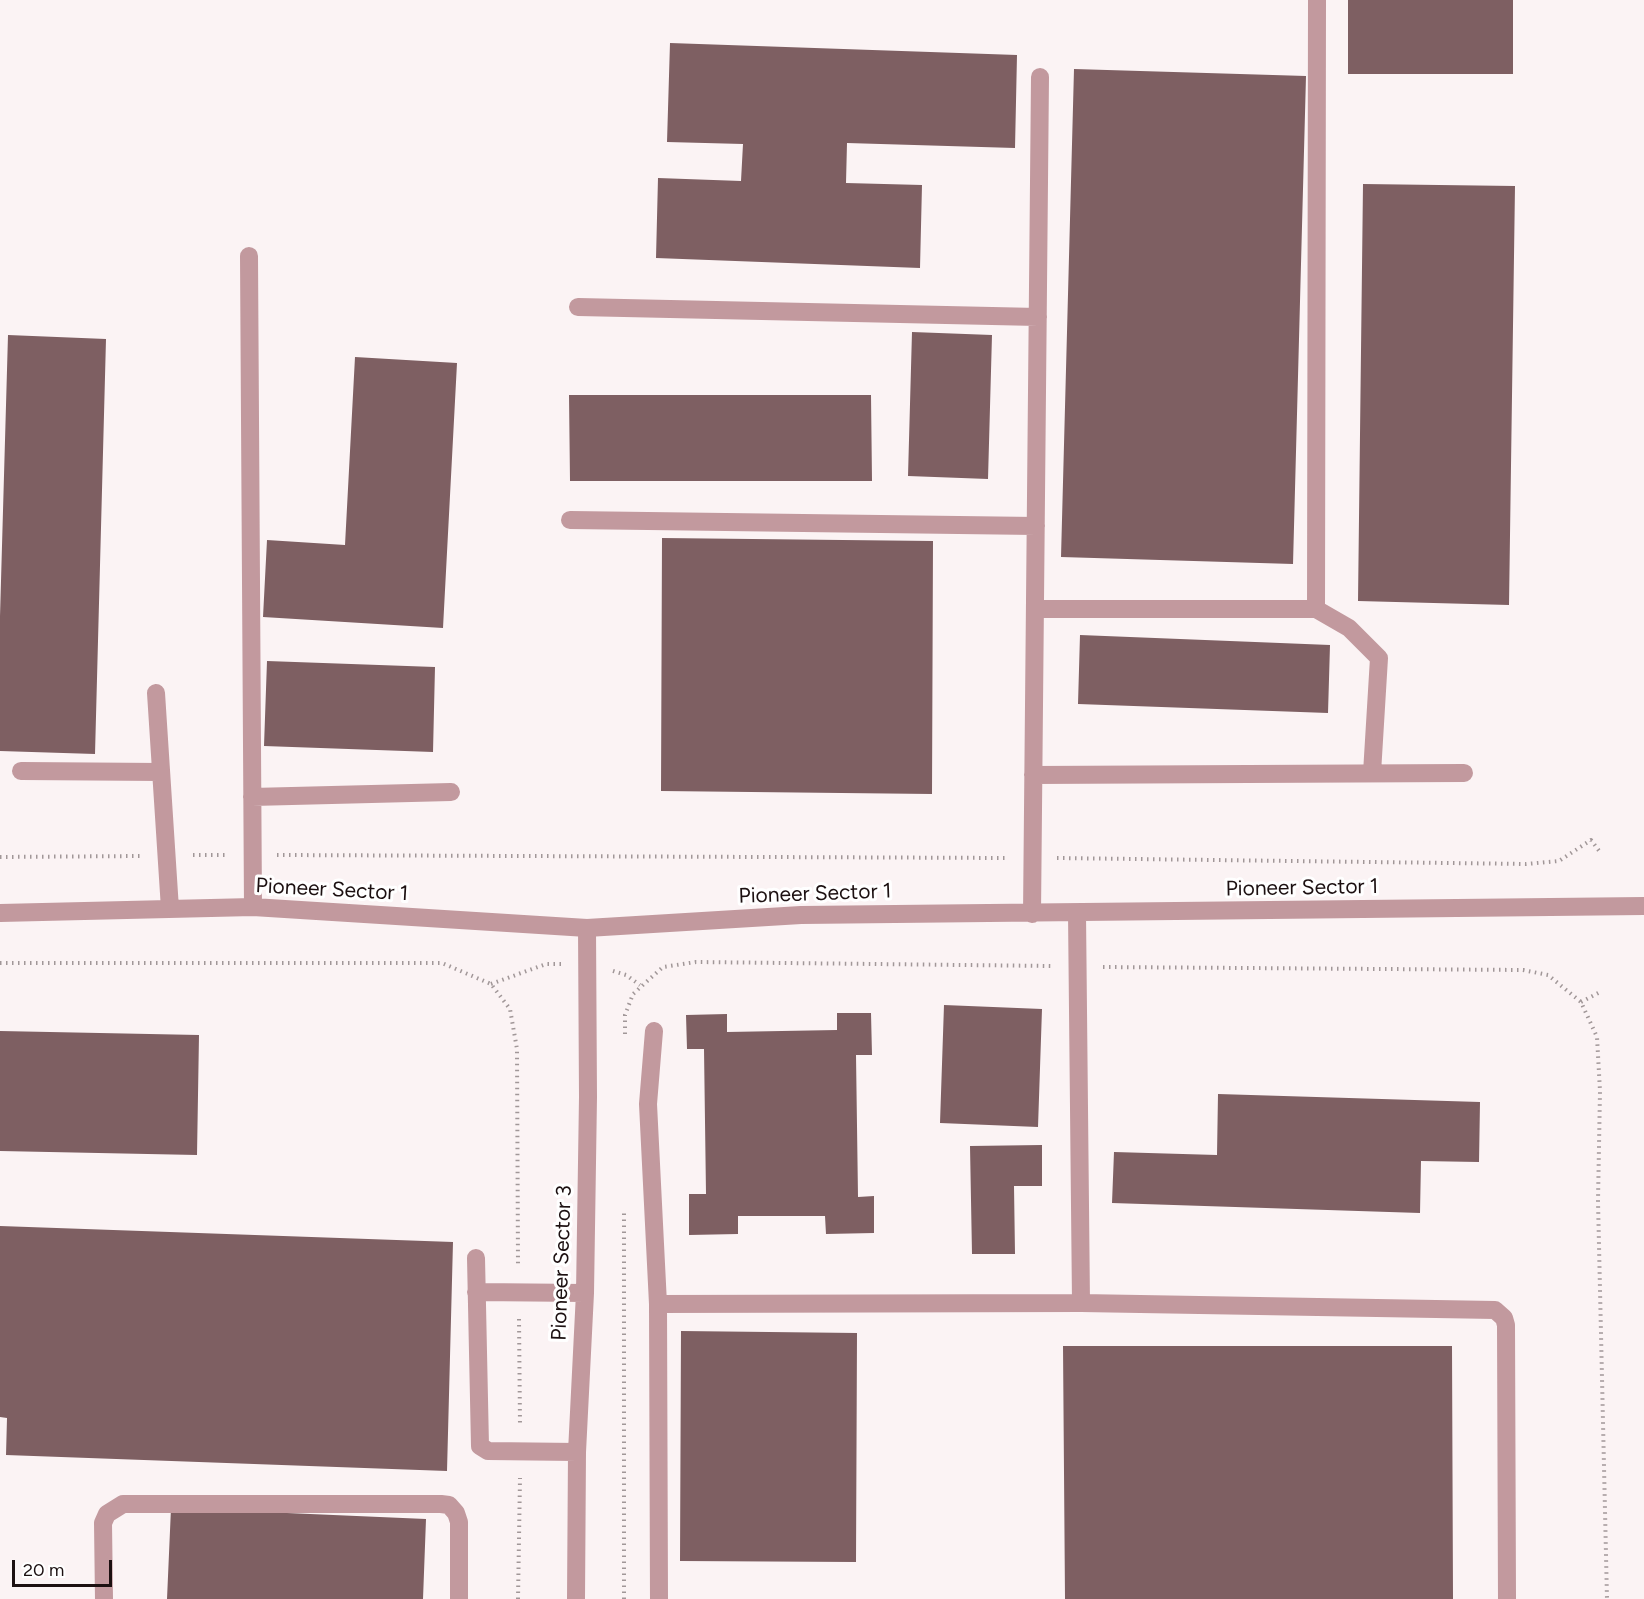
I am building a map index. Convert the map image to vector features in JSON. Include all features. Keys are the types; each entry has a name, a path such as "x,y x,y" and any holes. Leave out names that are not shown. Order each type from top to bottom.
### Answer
{"street":[{"path":"1316,609 1317,0"},
{"path":"1032,914 1040,77"},
{"path":"249,256 253,908"},
{"path":"578,307 1038,317"},
{"path":"570,520 1036,526"},
{"path":"1035,609 1316,609 1349,628 1379,658 1372,774"},
{"path":"156,693 170,909"},
{"path":"21,771 161,772"},
{"path":"1033,775 1464,773"},
{"path":"252,797 451,792"},
{"name":"Pioneer Sector 1","path":"0,913 253,908 587,928 801,915 1077,914 1638,906"},
{"path":"1077,914 1081,1304"},
{"name":"Pioneer Sector 3","path":"576,1599 577,1452 585,1293 588,1097 587,928"},
{"path":"654,1031 648,1104 658,1304 658,1599"},
{"path":"476,1258 478,1438 480,1446 488,1451 577,1452"},
{"path":"476,1292 585,1293"},
{"path":"658,1304 1081,1304 1483,1309 1500,1313 1506,1325 1507,1599"},
{"path":"104,1599 103,1523 106,1514 123,1504 449,1505 456,1513 459,1522 459,1599"}],"path":[{"path":"0,857 251,855 1032,858 1526,864 1559,861 1592,840 1600,852"},
{"path":"625,1039 625,1015 633,994 663,968 696,962 1523,970 1548,975 1581,1002 1597,1037 1600,1091 1598,1213 1607,1599"},
{"path":"0,963 442,963 460,968 491,984 510,1009 517,1049 520,1450 518,1599"},
{"path":"1581,1002 1600,992"},
{"path":"624,1207 624,1599"}],"building":[{"path":"1348,0 1513,0 1513,74 1348,74"},
{"path":"670,43 1017,55 1015,148 847,143 846,183 922,185 920,268 656,258 658,178 741,181 743,144 667,142"},
{"path":"1074,69 1306,76 1293,564 1061,557"},
{"path":"1363,184 1515,186 1509,605 1358,601"},
{"path":"912,332 992,335 988,479 908,476"},
{"path":"8,335 106,339 95,754 0,751 0,616"},
{"path":"355,357 457,363 443,628 263,617 267,540 345,545"},
{"path":"569,395 871,395 872,481 570,481"},
{"path":"662,538 933,541 932,794 661,791"},
{"path":"1080,635 1330,645 1328,713 1078,704"},
{"path":"267,661 435,667 433,752 264,746"},
{"path":"944,1005 1042,1009 1038,1127 940,1123"},
{"path":"837,1013 871,1013 872,1055 856,1055 858,1197 874,1196 874,1233 826,1234 825,1216 738,1216 738,1234 689,1235 689,1194 706,1194 704,1049 687,1049 686,1015 727,1014 727,1032 837,1030"},
{"path":"0,1031 199,1035 197,1155 0,1151"},
{"path":"1218,1094 1480,1102 1479,1162 1421,1161 1420,1213 1112,1203 1114,1152 1217,1155"},
{"path":"1042,1145 1042,1186 1014,1186 1015,1254 972,1254 970,1146"},
{"path":"0,1226 453,1242 447,1471 6,1455 7,1418 0,1417"},
{"path":"681,1331 857,1333 856,1562 680,1561"},
{"path":"1063,1346 1452,1346 1453,1599 1065,1599"},
{"path":"171,1508 426,1519 423,1599 167,1599"}]}
